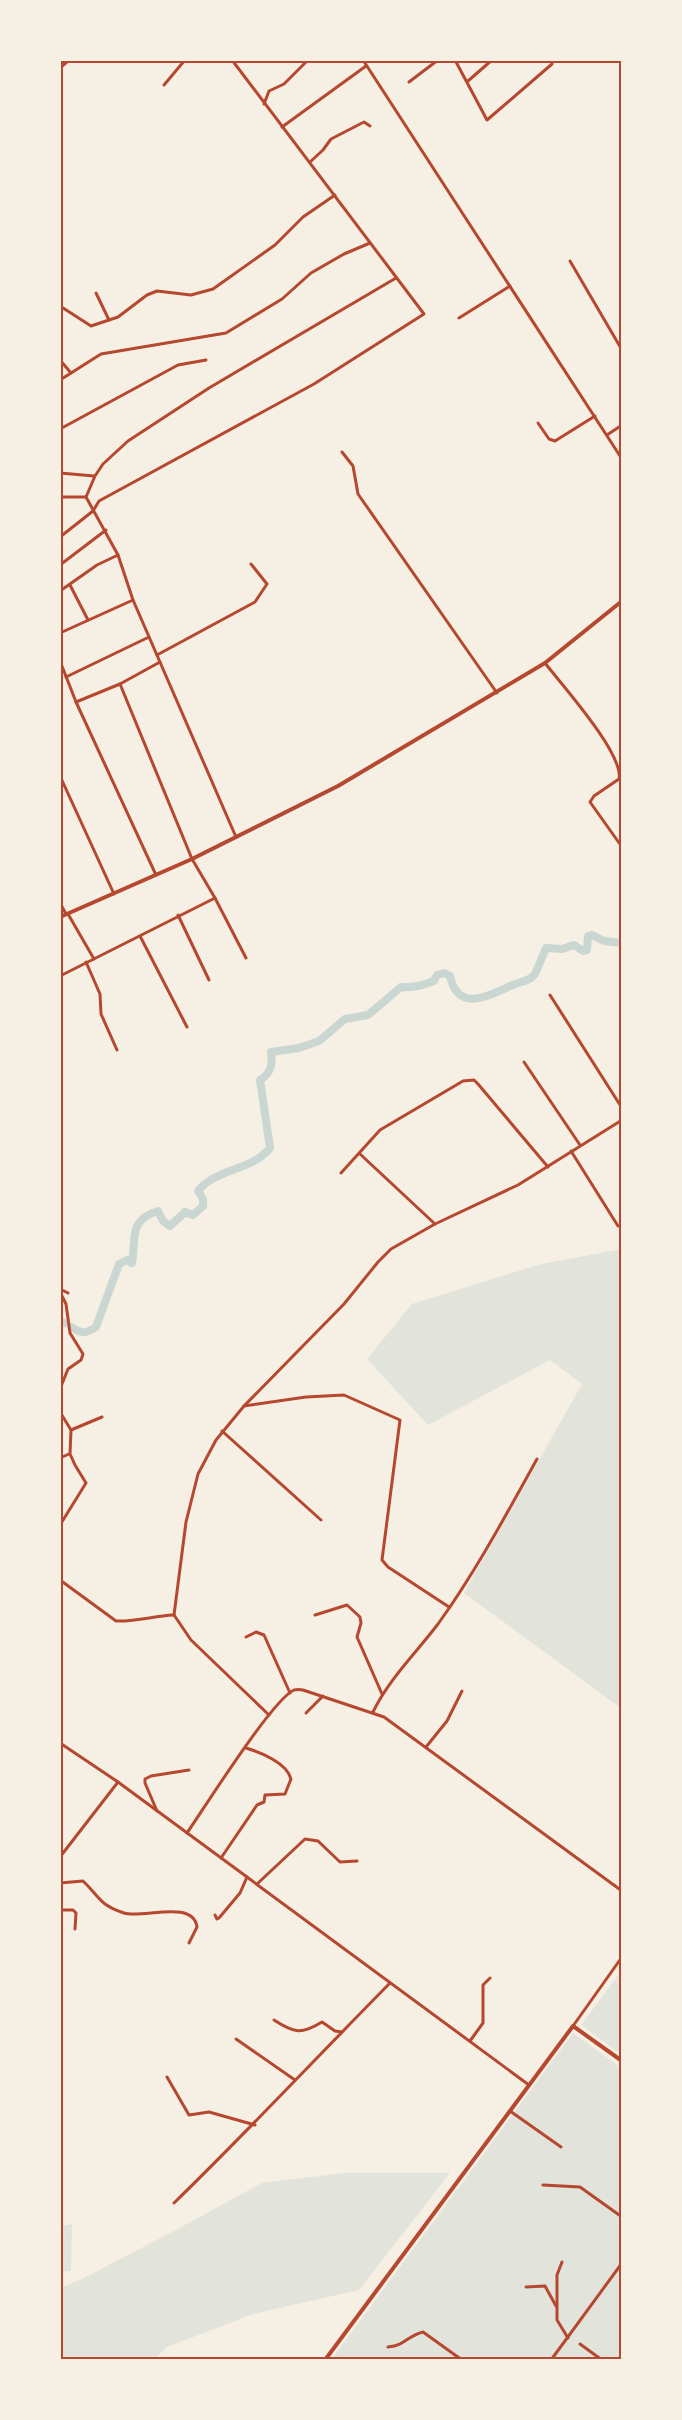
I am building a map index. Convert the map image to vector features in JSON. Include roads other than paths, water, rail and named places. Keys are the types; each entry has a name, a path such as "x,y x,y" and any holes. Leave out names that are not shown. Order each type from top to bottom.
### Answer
{"highway":[{"path":"60,67 68,60"}],"street":[{"path":"164,84 185,60"},
{"path":"60,537 93,511 99,501 314,384 424,315 232,60"},
{"path":"264,104 269,91 284,84 308,60"},
{"path":"363,60 622,459"},
{"path":"409,82 438,60"},
{"path":"455,60 486,119 489,120 552,64"},
{"path":"468,81 492,60"},
{"path":"282,127 366,66"},
{"path":"310,162 331,139 364,122 370,126"},
{"path":"60,306 87,325 98,324 109,320 157,291 191,295 213,289 275,245 303,217 335,195"},
{"path":"60,380 101,354 226,333 282,298 311,273 344,254 370,243"},
{"path":"570,261 622,350"},
{"path":"236,837 133,600 118,555 86,496 95,476 128,441 210,388 396,278"},
{"path":"459,318 510,286"},
{"path":"96,292 109,320"},
{"path":"60,360 71,373"},
{"path":"60,429 177,364 206,360"},
{"path":"538,423 549,439 555,441 595,416"},
{"path":"607,435 622,425"},
{"path":"342,453 352,466 358,494 497,693"},
{"path":"60,473 95,476"},
{"path":"60,497 86,496"},
{"path":"60,565 106,530"},
{"path":"60,591 97,565 118,555"},
{"path":"157,655 256,600 267,584 251,564"},
{"path":"70,585 88,620"},
{"path":"60,633 133,600"},
{"path":"60,917 192,859 338,786 545,663 622,601"},
{"path":"66,677 149,637"},
{"path":"60,661 76,702 156,875"},
{"path":"76,702 120,684 160,662"},
{"path":"545,663 599,732 617,761 620,779 594,796 590,802 622,847"},
{"path":"120,684 192,859 246,958"},
{"path":"60,776 114,894"},
{"path":"60,976 215,898"},
{"path":"60,903 94,959"},
{"path":"178,915 209,980"},
{"path":"140,936 187,1027"},
{"path":"86,962 100,994 101,1014 117,1050"},
{"path":"549,995 622,1108"},
{"path":"524,1062 580,1145"},
{"path":"342,1173 380,1130 463,1081 470,1080 478,1084 548,1167"},
{"path":"270,1715 191,1640 174,1615 186,1522 198,1474 222,1431 344,1304 378,1262 398,1245 435,1224 496,1197 548,1167 622,1119"},
{"path":"572,1151 618,1226"},
{"path":"359,1154 435,1224"},
{"path":"60,1290 68,1293"},
{"path":"60,1290 66,1304 70,1333 83,1354 81,1360 68,1369 60,1389"},
{"path":"244,1406 306,1397 344,1395 400,1420 382,1560 388,1567 449,1607"},
{"path":"60,1412 71,1430 70,1454 86,1483 60,1525"},
{"path":"71,1430 102,1417"},
{"path":"222,1431 321,1520"},
{"path":"60,1458 70,1454"},
{"path":"373,1712 382,1694 449,1607 481,1560 537,1459"},
{"path":"60,1580 116,1621 127,1622 146,1617 174,1615"},
{"path":"315,1615 347,1605 358,1613 361,1623 357,1637 382,1694"},
{"path":"246,1637 256,1632 264,1635 290,1693"},
{"path":"186,1833 270,1715 290,1693 298,1689 373,1712 396,1725 622,1891"},
{"path":"426,1747 447,1721 462,1691"},
{"path":"306,1713 323,1696"},
{"path":"60,1743 118,1782 157,1813 529,2085"},
{"path":"221,1858 257,1805 264,1801 265,1796 284,1795 291,1779 288,1772 265,1755 246,1748"},
{"path":"157,1813 145,1779 189,1770"},
{"path":"60,1857 118,1782"},
{"path":"257,1884 305,1839 318,1841 340,1862 357,1861"},
{"path":"214,1916 219,1918 240,1893 247,1877"},
{"path":"60,1883 83,1881 102,1902 129,1914 137,1916 158,1912 178,1912 188,1915 195,1920 197,1927 189,1942"},
{"path":"60,1910 73,1910 76,1913 78,1918 75,1929"},
{"path":"325,2360 622,1957"},
{"path":"470,2042 483,2023 483,1985 490,1978"},
{"path":"174,2203 255,2125 295,2080 390,1983"},
{"path":"274,2019 298,2032 308,2031 322,2022 335,2031 342,2032"},
{"path":"573,2025 622,2061"},
{"path":"236,2039 295,2080"},
{"path":"167,2077 189,2115 209,2112 255,2125"},
{"path":"510,2111 561,2147"},
{"path":"543,2185 580,2187 622,2217"},
{"path":"562,2262 557,2275 557,2322 568,2338"},
{"path":"551,2360 622,2263"},
{"path":"526,2286 545,2286 557,2308"},
{"path":"388,2347 399,2346 423,2332 462,2360"},
{"path":"580,2344 602,2360"}],"waterway":[{"path":"71,1327 84,1332 96,1327 119,1264 127,1260 132,1263 135,1231 142,1220 158,1211 163,1221 170,1226 185,1212 193,1215 203,1206 203,1199 198,1191 206,1183 254,1161 270,1148 260,1080 270,1068 271,1052 299,1048 319,1041 345,1019 368,1015 401,987 413,987 434,981 437,975 444,973 450,976 459,994 474,999 491,995 531,978 546,948 562,949 574,945 583,951 587,950 588,936 592,935 604,941 622,943"},
{"path":"60,1321 64,1323"}]}
